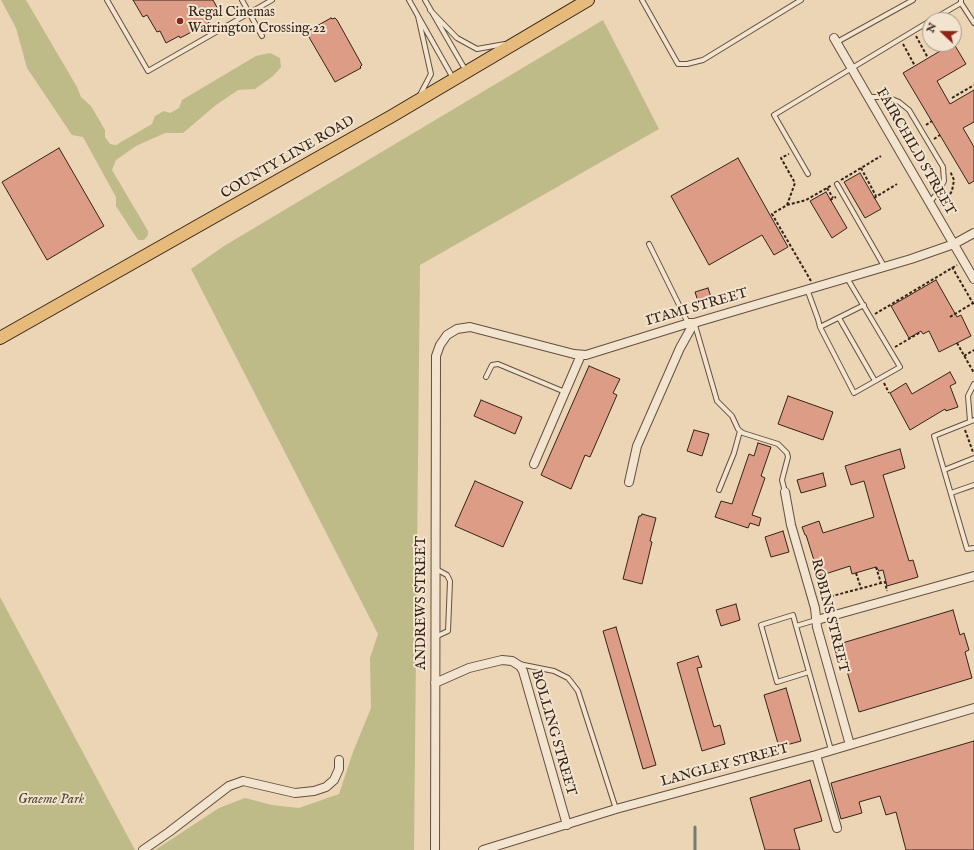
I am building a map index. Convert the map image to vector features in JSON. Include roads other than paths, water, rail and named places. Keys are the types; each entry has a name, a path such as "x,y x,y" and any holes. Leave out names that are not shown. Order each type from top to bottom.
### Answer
{"main road":[{"name":"COUNTY LINE ROAD","path":"0,338 392,116 588,0"}],"street":[{"name":"FAIRCHILD STREET","path":"835,40 974,279"},
{"name":"ITAMI STREET","path":"436,356 440,345 447,335 457,329 470,327 586,355 846,278 954,244 974,233"},
{"path":"629,482 637,446 691,323"},
{"path":"534,464 581,355"},
{"name":"ANDREWS STREET","path":"435,850 436,356"},
{"name":"ROBINS STREET","path":"785,492 791,525 814,601 818,627 850,745"},
{"path":"817,620 974,576"},
{"name":"BOLLING STREET","path":"435,683 469,668 502,660 517,663 523,671 567,825"},
{"name":"LANGLEY STREET","path":"482,850 616,809 831,751 974,708"},
{"path":"816,755 837,828"},
{"path":"143,850 169,832 228,786 243,781 295,793 314,791 326,787 334,780 339,769 339,760"}],"lane":[{"path":"108,0 148,71 272,0"},
{"path":"242,0 262,36"},
{"path":"409,0 453,79"},
{"path":"424,0 466,71"},
{"path":"642,0 678,64 687,64 703,60 801,0"},
{"path":"835,40 914,0"},
{"path":"944,12 961,1 974,23"},
{"path":"430,10 457,38 477,49 521,40"},
{"path":"392,116 420,94 431,74 418,16"},
{"path":"808,174 774,115 922,26"},
{"path":"868,97 886,97 899,102 909,110 943,167 944,181 939,191 929,202"},
{"path":"835,184 884,266"},
{"path":"649,244 691,323 717,401 732,416 738,429 743,433 778,444 786,450 788,457 782,480 785,492"},
{"path":"811,288 820,327 854,393 900,367 864,305 846,278"},
{"path":"820,327 864,305"},
{"path":"839,318 875,381"},
{"path":"486,377 492,365 498,364 565,392"},
{"path":"974,384 968,396 972,420 934,436 967,549 974,548"},
{"path":"719,490 734,453 740,430"},
{"path":"944,470 974,458"},
{"path":"951,494 974,485"},
{"path":"435,568 447,575 450,581 448,631 435,637"},
{"path":"809,672 777,682 761,625 793,616 809,672 831,751"},
{"path":"796,626 817,620"},
{"path":"517,663 554,671 568,678 575,686 578,691 616,809"}],"waterway":[{"path":"695,827 695,850"}],"place":[{"name":"Regal Cinemas Warrington Crossing 22","path":"180,21"}],"park label":[{"name":"Graeme Park","path":"51,800"}]}
